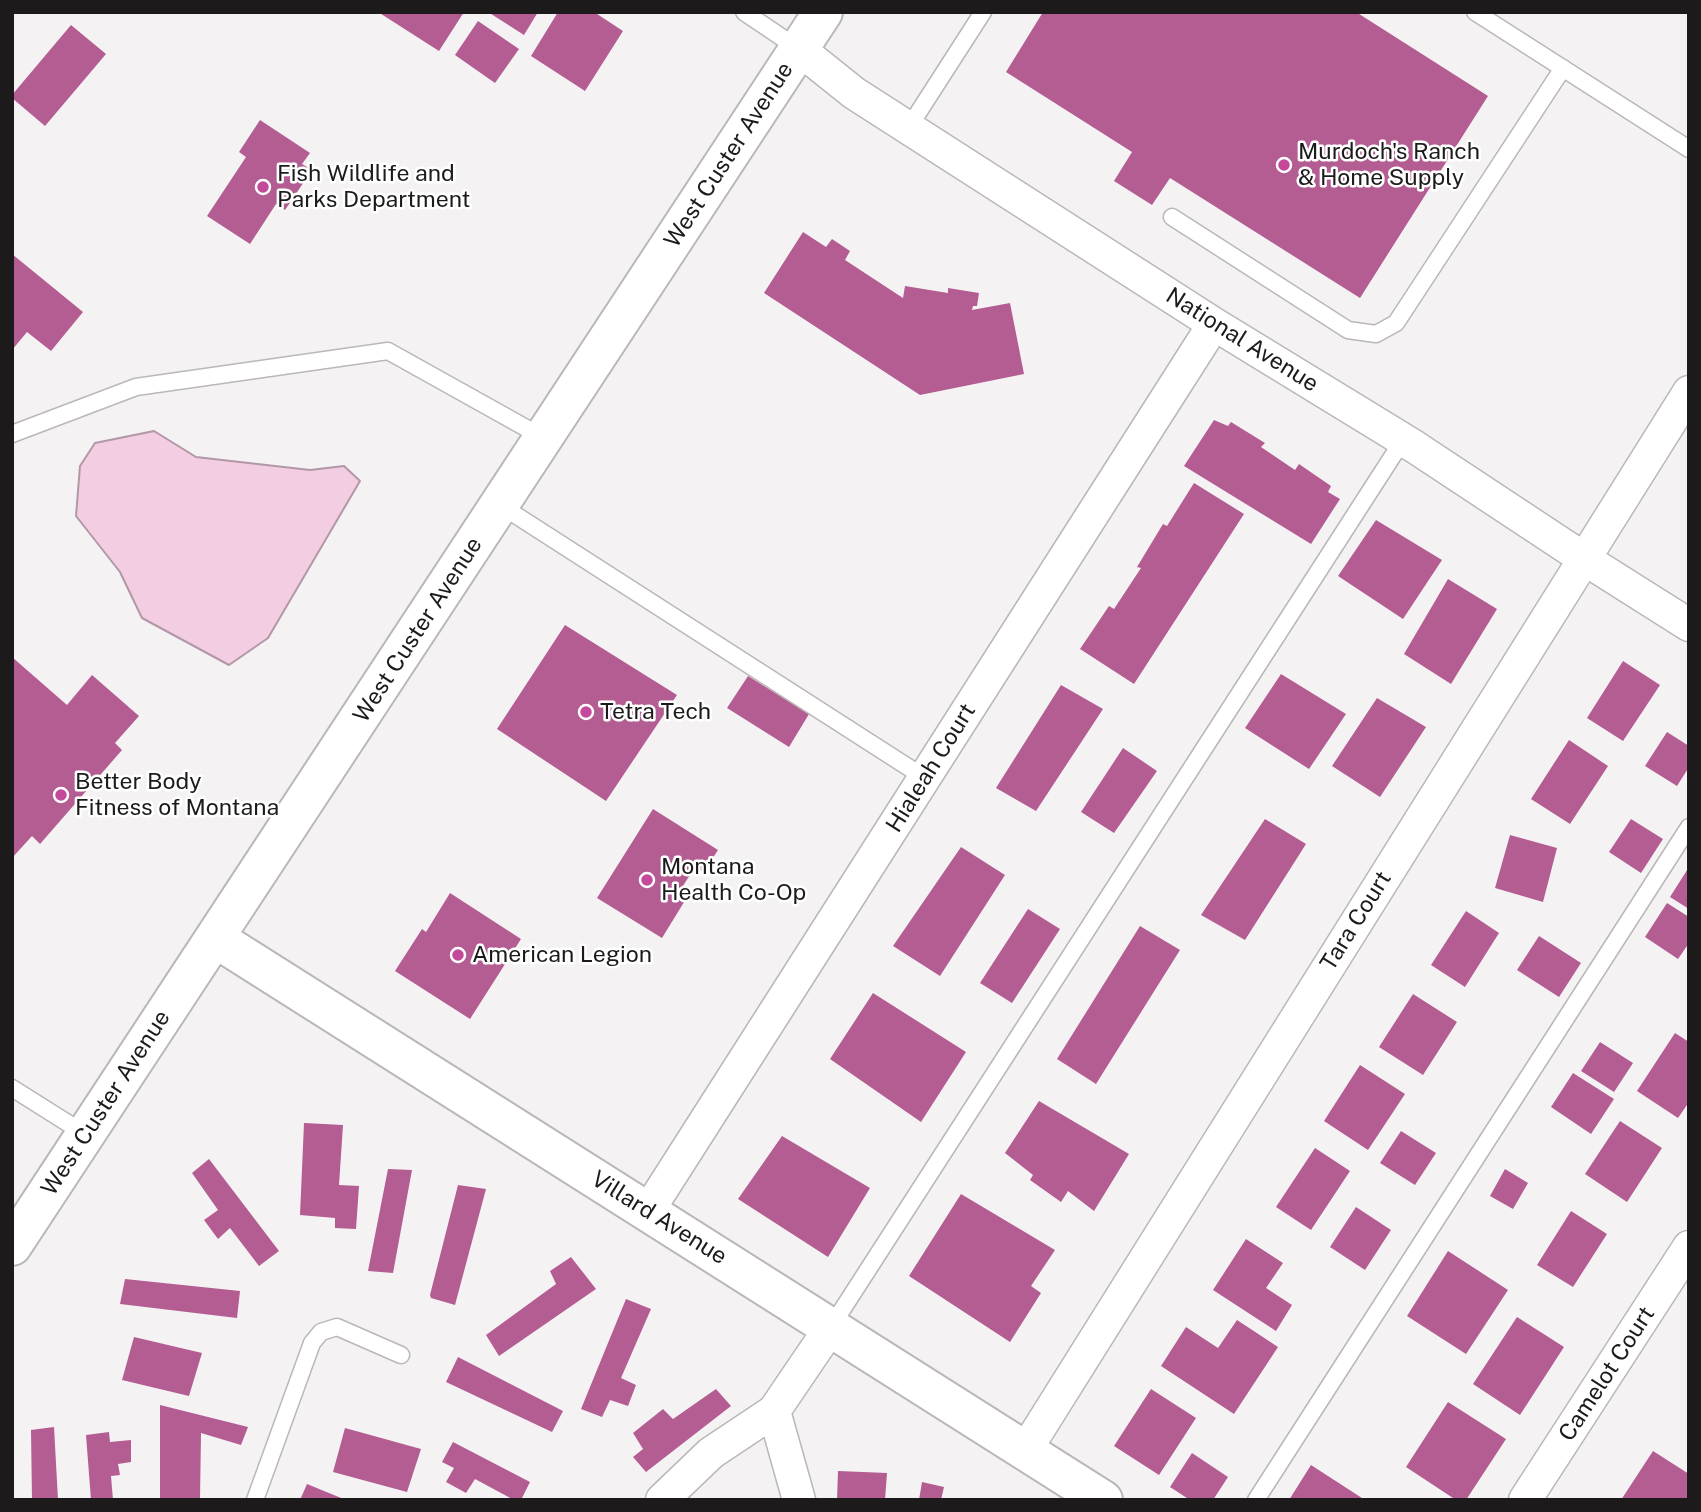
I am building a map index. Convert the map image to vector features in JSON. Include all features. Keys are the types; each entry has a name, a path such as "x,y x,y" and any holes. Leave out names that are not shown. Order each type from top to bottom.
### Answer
{"main road":[{"name":"West Custer Avenue","path":"12,1246 823,12"},
{"name":"Villard Avenue","path":"215,938 1103,1500"}],"street":[{"name":"National Avenue","path":"799,49 854,93 1214,324 1403,440 1689,625"},
{"name":"Hialeah Court","path":"648,1211 1214,324"},
{"name":"Tara Court","path":"1026,1451 1689,392"},
{"name":"Camelot Court","path":"1525,1500 1689,1247"},
{"path":"662,1500 711,1453 774,1411 831,1327"},
{"path":"774,1411 799,1500"}],"lane":[{"path":"744,12 799,49"},
{"path":"909,127 983,12"},
{"path":"1475,12 1689,149"},
{"path":"1172,217 1348,330 1376,334 1396,323 1563,68"},
{"path":"12,434 136,387 388,351 544,438"},
{"path":"831,1327 1403,440"},
{"path":"500,505 925,778"},
{"path":"1256,1500 1689,827"},
{"path":"12,1088 85,1134"},
{"path":"255,1500 312,1343 321,1332 337,1327 401,1355"}],"shaded area":[{"path":"154,431 196,457 310,470 344,466 360,481 268,638 229,665 142,618 120,572 76,516 80,466 95,443"}],"building":[{"path":"378,12 464,12 439,51"},
{"path":"488,12 538,12 524,35"},
{"path":"558,12 594,12 623,31 585,91 531,56"},
{"name":"Murdoch's Ranch & Home Supply","path":"1043,12 1356,12 1488,96 1360,298 1170,178 1152,205 1114,181 1132,152 1006,72"},
{"path":"478,21 519,49 495,83 455,55"},
{"path":"71,25 106,54 45,126 12,98 12,95"},
{"name":"Fish Wildlife and Parks Department","path":"260,120 310,153 302,164 312,170 285,210 276,204 250,244 207,216 246,157 239,152"},
{"path":"803,232 826,247 832,239 850,251 845,260 903,298 905,286 948,293 948,288 979,293 977,306 973,306 972,310 1010,303 1024,374 920,395 764,293"},
{"path":"12,254 83,312 51,351 27,332 12,350"},
{"path":"1214,420 1228,426 1231,422 1265,443 1261,447 1295,470 1299,464 1331,486 1328,492 1340,499 1311,544 1184,466"},
{"path":"1194,483 1244,514 1134,684 1080,649 1109,606 1114,609 1141,568 1137,567 1163,524 1167,526"},
{"path":"1376,520 1442,560 1403,619 1338,576"},
{"path":"1448,579 1497,609 1451,684 1404,654"},
{"name":"Tetra Tech","path":"565,625 677,695 606,801 497,729"},
{"path":"12,657 67,705 92,675 139,716 115,743 122,750 40,844 32,836 12,858"},
{"path":"1623,661 1660,685 1623,741 1587,718"},
{"path":"1281,674 1346,714 1309,769 1245,728"},
{"path":"748,676 809,714 789,747 727,708"},
{"path":"1061,685 1103,709 1036,811 996,788"},
{"path":"1377,698 1426,727 1380,797 1332,766"},
{"path":"1667,732 1689,746 1689,767 1677,786 1645,766"},
{"path":"1569,740 1608,766 1570,824 1531,799"},
{"path":"1123,748 1157,771 1114,833 1081,812"},
{"name":"Montana Health Co-Op","path":"653,809 718,850 704,872 695,867 681,889 689,894 662,938 597,898"},
{"path":"1265,819 1306,844 1245,940 1201,915"},
{"path":"1631,819 1663,839 1641,873 1609,852"},
{"path":"1510,835 1557,848 1543,902 1495,888"},
{"path":"961,847 1005,875 940,976 893,946"},
{"path":"1689,867 1689,909 1670,897"},
{"name":"American Legion","path":"450,893 521,939 470,1019 395,971 422,929 426,932"},
{"path":"1667,903 1689,917 1689,943 1678,959 1645,937"},
{"path":"1028,909 1060,929 1012,1003 980,983"},
{"path":"1466,911 1499,933 1465,987 1431,965"},
{"path":"1140,926 1180,950 1096,1084 1057,1059"},
{"path":"1539,936 1581,963 1559,997 1517,970"},
{"path":"873,993 966,1052 921,1122 830,1059"},
{"path":"1413,994 1457,1022 1423,1075 1379,1047"},
{"path":"1675,1033 1689,1042 1689,1102 1678,1118 1637,1091"},
{"path":"1600,1042 1633,1063 1614,1092 1581,1071"},
{"path":"1360,1065 1405,1094 1368,1150 1324,1121"},
{"path":"1573,1073 1614,1099 1591,1134 1551,1107"},
{"path":"1039,1101 1129,1154 1094,1211 1068,1191 1061,1202 1030,1180 1033,1175 1005,1153"},
{"path":"1620,1121 1662,1148 1627,1202 1585,1174"},
{"path":"304,1123 343,1125 339,1185 359,1186 356,1229 335,1228 335,1218 300,1215"},
{"path":"1401,1131 1436,1153 1415,1185 1380,1163"},
{"path":"782,1136 870,1188 828,1257 738,1199"},
{"path":"1315,1148 1350,1171 1311,1230 1276,1207"},
{"path":"209,1159 279,1251 259,1266 230,1228 218,1239 204,1220 218,1210 192,1173"},
{"path":"388,1169 412,1170 393,1273 368,1271"},
{"path":"1505,1169 1528,1183 1513,1209 1490,1196"},
{"path":"458,1185 486,1189 455,1305 431,1298 430,1295"},
{"path":"961,1194 1055,1250 1031,1286 1041,1293 1010,1342 909,1276"},
{"path":"1356,1207 1391,1230 1365,1270 1330,1247"},
{"path":"1571,1211 1607,1234 1573,1287 1537,1265"},
{"path":"1246,1239 1283,1263 1266,1288 1292,1305 1276,1331 1213,1290"},
{"path":"1448,1251 1508,1290 1466,1354 1407,1316"},
{"path":"571,1257 596,1289 499,1356 486,1335 556,1284 550,1271"},
{"path":"125,1279 240,1291 237,1318 120,1304"},
{"path":"626,1299 651,1309 621,1378 636,1385 628,1406 610,1400 602,1417 581,1409"},
{"path":"1517,1317 1564,1347 1520,1415 1473,1384"},
{"path":"1237,1320 1278,1347 1234,1414 1161,1366 1186,1327 1218,1348"},
{"path":"134,1337 202,1353 189,1396 122,1380"},
{"path":"458,1357 563,1411 552,1432 446,1382"},
{"path":"716,1389 731,1406 646,1472 633,1457 643,1449 633,1433 663,1409 673,1419"},
{"path":"1151,1389 1196,1418 1159,1475 1114,1446"},
{"path":"1448,1402 1506,1439 1466,1500 1456,1500 1406,1467"},
{"path":"160,1405 248,1427 241,1445 201,1433 200,1499 160,1500"},
{"path":"54,1427 58,1500 32,1500 31,1430"},
{"path":"345,1428 421,1449 407,1492 333,1472"},
{"path":"109,1432 110,1442 131,1440 131,1462 118,1464 120,1475 111,1476 113,1500 91,1500 86,1435"},
{"path":"453,1442 530,1482 521,1500 514,1500 475,1479 466,1493 446,1482 454,1468 442,1462"},
{"path":"1653,1451 1689,1474 1689,1500 1621,1500"},
{"path":"1192,1453 1228,1477 1213,1500 1190,1500 1170,1487"},
{"path":"1311,1465 1365,1500 1289,1500"},
{"path":"838,1471 887,1473 885,1500 837,1500"},
{"path":"922,1482 944,1487 941,1500 919,1500"},
{"path":"307,1484 346,1500 300,1500"}],"place":[{"name":"Murdoch's Ranch & Home Supply","path":"1284,165"},
{"name":"Fish Wildlife and Parks Department","path":"263,187"},
{"name":"Tetra Tech","path":"586,712"},
{"name":"Better Body Fitness of Montana","path":"61,795"},
{"name":"Montana Health Co-Op","path":"647,880"},
{"name":"American Legion","path":"458,955"}]}
